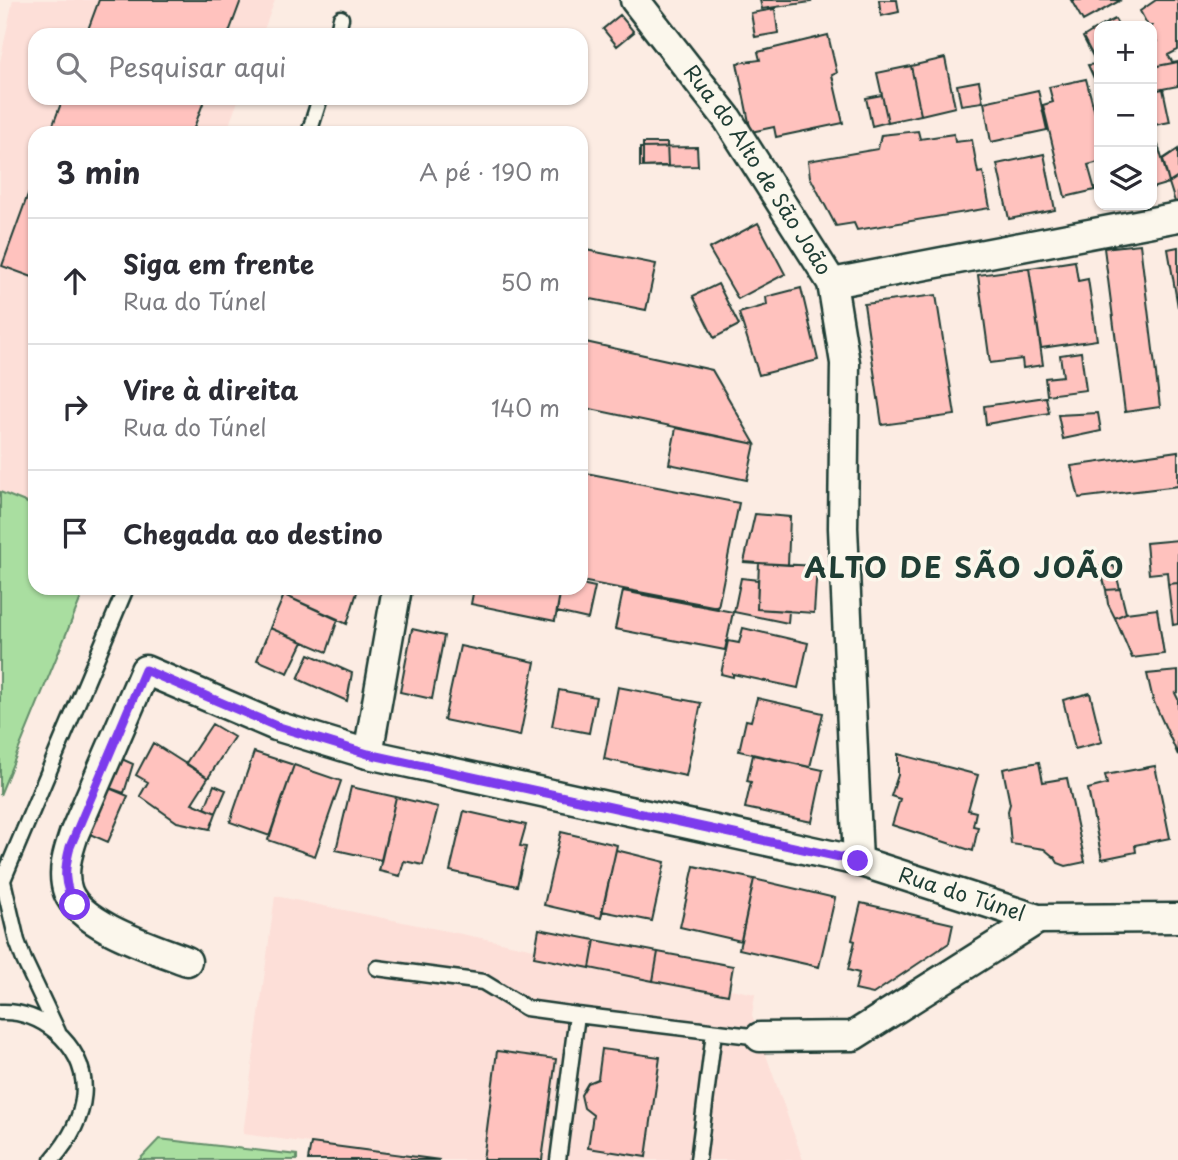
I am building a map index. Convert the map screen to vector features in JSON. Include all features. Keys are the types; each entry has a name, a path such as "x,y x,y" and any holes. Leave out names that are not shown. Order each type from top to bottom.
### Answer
{"street":[{"name":"Rua do Alto de São João","path":"635,0 727,118 832,283 845,363 842,528 858,861"},
{"path":"832,283 1178,217"},
{"path":"368,754 396,595"},
{"name":"Rua do Túnel","path":"187,961 118,933 86,916 75,905 67,891 66,862 74,834 145,670 276,726 368,754 858,861 1038,919 1178,918"},
{"path":"760,1037 853,1036 1038,919"}],"lane":[{"path":"339,28 341,18"},
{"path":"311,126 318,105"},
{"path":"60,1036 24,960 1,884 123,595"},
{"path":"377,968 483,982 526,1008 760,1037"},
{"path":"0,1012 28,1015 45,1024 72,1050 80,1065 84,1094 78,1120 66,1144 52,1160"},
{"path":"558,1160 578,1015"},
{"path":"698,1160 714,1032"}],"shaded area":[{"path":"13,0 275,0 265,28 28,28 28,105 236,105 229,126 28,126 28,503 0,492 0,62"},
{"path":"275,896 755,994 752,1015 803,1160 308,1160 310,1143 243,1134"}],"green space":[{"path":"0,492 28,503 28,595 82,595 0,795"},
{"path":"159,1139 297,1155 297,1160 139,1160"}],"building":[{"path":"99,0 241,0 231,28 89,28"},
{"path":"760,0 810,0 811,2 762,9"},
{"path":"879,0 897,0 899,12 881,16"},
{"path":"1071,0 1121,0 1083,21"},
{"path":"1156,0 1178,0 1178,50 1168,55 1173,63 1157,66 1157,21 1145,21 1140,11"},
{"path":"775,9 778,33 755,37 751,13"},
{"path":"620,15 634,32 617,46 603,29"},
{"path":"1094,30 1094,58 1083,37"},
{"path":"828,35 837,73 832,75 843,123 776,137 774,127 751,132 737,63 760,60 758,52"},
{"path":"945,58 955,107 921,115 911,66"},
{"path":"1178,62 1178,86 1157,90 1157,66"},
{"path":"1094,64 1094,78 1088,65"},
{"path":"911,66 921,115 888,122 877,73"},
{"path":"1086,79 1094,109 1094,163 1088,165 1094,190 1065,197 1043,105 1053,102 1049,87"},
{"path":"979,81 983,102 961,105 957,85"},
{"path":"1163,89 1170,122 1157,124 1157,90"},
{"path":"1038,90 1047,130 991,142 984,102"},
{"path":"882,95 888,122 872,126 866,98"},
{"path":"60,105 202,105 195,126 53,126"},
{"path":"918,131 920,139 954,134 955,142 972,140 978,173 983,172 990,208 857,230 854,223 836,226 810,177 808,161 878,149 881,135"},
{"path":"643,143 667,143 668,166 643,167"},
{"path":"697,147 698,166 640,167 640,148"},
{"path":"1157,147 1169,183 1157,187"},
{"path":"1178,149 1178,177 1169,183 1163,159"},
{"path":"1044,154 1055,210 1009,219 997,164"},
{"path":"1178,177 1178,205 1176,205 1169,183"},
{"path":"28,194 28,275 2,266"},
{"path":"758,223 785,274 738,299 709,249"},
{"path":"1140,244 1160,407 1125,412 1104,248"},
{"path":"1178,247 1178,307 1168,249"},
{"path":"588,250 656,264 646,310 588,298"},
{"path":"1075,261 1078,281 1088,279 1097,340 1041,348 1029,268"},
{"path":"1029,268 1043,365 1023,368 1022,359 990,363 978,275"},
{"path":"718,284 739,325 714,338 693,296"},
{"path":"801,288 818,360 759,375 739,313 767,305 766,297"},
{"path":"936,295 955,415 882,425 864,304"},
{"path":"588,343 712,370 755,444 588,408"},
{"path":"1081,352 1086,390 1047,395 1045,378 1063,376 1060,355"},
{"path":"1046,397 1049,413 986,424 984,406"},
{"path":"1098,413 1101,431 1063,439 1058,415"},
{"path":"676,428 755,444 747,480 669,464"},
{"path":"1178,451 1178,486 1079,498 1071,466"},
{"path":"588,473 739,503 718,607 588,582"},
{"path":"755,514 790,517 788,565 744,562"},
{"path":"1178,540 1178,583 1168,584 1167,572 1149,574 1146,543"},
{"path":"759,563 817,566 814,613 757,609"},
{"path":"1114,566 1120,589 1106,590 1100,567"},
{"path":"741,578 758,580 757,609 789,611 788,623 734,612"},
{"path":"1178,583 1178,624 1173,625 1168,584"},
{"path":"588,586 595,587 588,619 557,612 560,595 588,595"},
{"path":"1120,589 1126,613 1115,618 1108,604 1106,590"},
{"path":"623,591 733,612 725,650 615,629"},
{"path":"284,595 356,595 347,624"},
{"path":"284,595 338,619 327,652 270,628"},
{"path":"473,595 560,595 555,621 471,604"},
{"path":"1157,609 1164,654 1132,658 1115,618 1126,613"},
{"path":"270,628 303,642 288,673 257,660"},
{"path":"743,628 808,643 798,688 733,674 733,677 721,674 728,641 739,643"},
{"path":"412,629 444,636 432,699 400,692"},
{"path":"460,646 535,662 520,736 444,720"},
{"path":"309,654 352,673 347,701 298,679"},
{"path":"1178,671 1178,692 1175,693 1178,699 1178,755 1153,700 1147,674"},
{"path":"618,687 701,703 686,776 604,759"},
{"path":"559,690 596,697 589,733 552,726"},
{"path":"1090,693 1102,742 1075,749 1063,700"},
{"path":"757,698 823,713 810,767 739,751 746,720 751,721"},
{"path":"212,724 234,737 208,778 186,763"},
{"path":"153,743 208,778 192,803 216,813 210,829 177,822 140,796 148,782 136,775"},
{"path":"254,752 294,765 270,836 230,822"},
{"path":"898,754 978,775 968,810 976,812 973,826 978,827 973,851 892,825 900,799 891,796 898,775"},
{"path":"113,755 133,764 124,793 104,786"},
{"path":"753,755 823,770 812,822 745,808"},
{"path":"1039,762 1043,782 1067,778 1085,862 1066,866 1058,863 1044,849 1011,844 1008,811 1010,804 1003,769"},
{"path":"294,765 341,781 315,856 268,840"},
{"path":"1155,766 1170,838 1135,845 1136,852 1102,859 1088,789 1107,784 1105,775"},
{"path":"214,785 226,790 216,813 205,808"},
{"path":"104,786 128,796 108,842 85,832"},
{"path":"351,787 396,797 381,860 336,850"},
{"path":"396,797 438,807 423,865 404,861 400,876 379,871"},
{"path":"464,811 526,825 520,846 526,847 517,886 450,871"},
{"path":"561,832 617,845 601,918 544,905"},
{"path":"616,850 665,862 652,921 602,911"},
{"path":"694,866 754,879 741,941 680,927"},
{"path":"754,879 835,898 819,967 739,949"},
{"path":"861,903 953,924 949,943 873,994 855,990 859,973 848,970"},
{"path":"539,929 595,940 590,968 534,957"},
{"path":"595,940 658,952 653,981 590,968"},
{"path":"658,952 733,966 728,995 653,981"},
{"path":"602,1049 660,1057 646,1157 588,1148 593,1115 584,1108 581,1095 588,1083 598,1079"},
{"path":"497,1051 556,1059 542,1160 483,1160"},
{"path":"311,1143 440,1160 308,1160"}],"district":[{"name":"ALTO DE SÃO JOÃO","path":"965,568"}],"route":[{"path":"75,905 67,891 65,877 70,847 145,670 276,726 368,754 858,861"}]}
